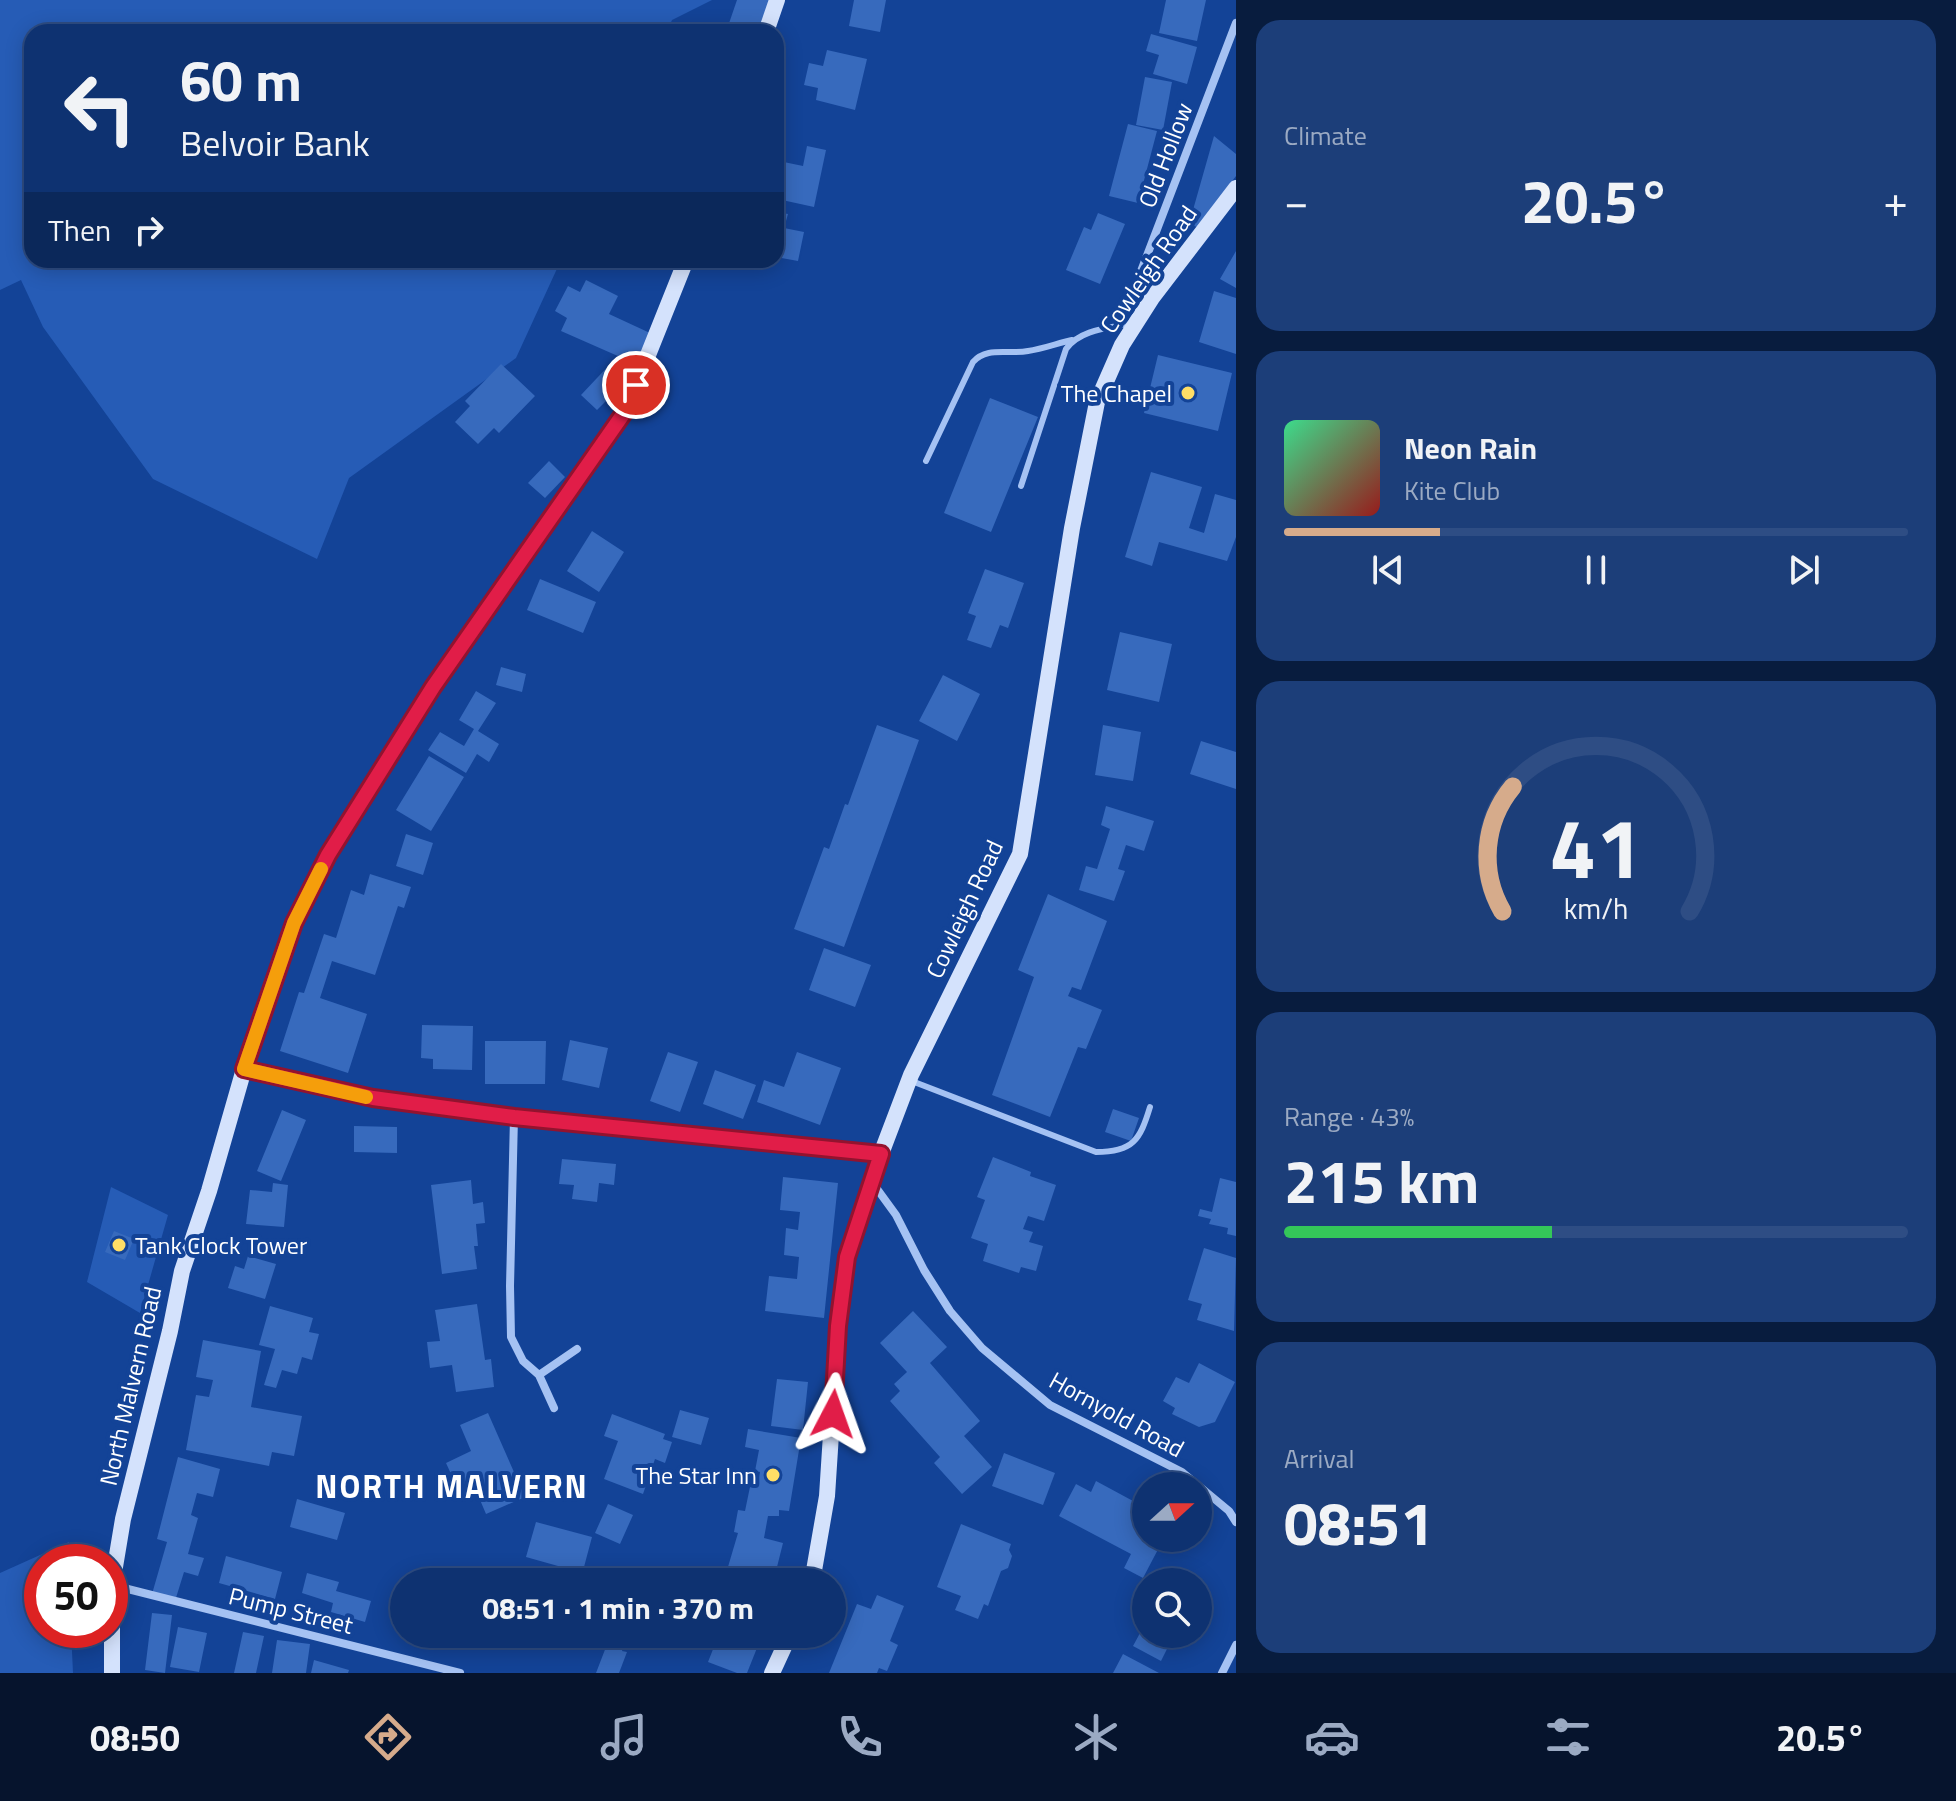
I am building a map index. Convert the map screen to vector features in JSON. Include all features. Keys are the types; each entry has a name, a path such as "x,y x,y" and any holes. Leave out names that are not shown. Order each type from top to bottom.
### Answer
{"main road":[{"path":"769,24 777,0"},
{"name":"Cowleigh Road","path":"814,1568 827,1496 838,1326 847,1257 909,1080 1020,854 1072,528 1097,402 1122,345 1152,298 1236,188"},
{"name":"North Malvern Road","path":"119,1544 182,1271 244,1069 294,923 328,855 433,687 626,410 683,268"},
{"name":"North Malvern Road","path":"112,1648 112,1673"},
{"path":"772,1673 784,1648"}],"street":[{"name":"Old Hollow","path":"1152,298 1138,279 1236,23"},
{"path":"244,1069 373,1098 514,1117 881,1154"},
{"path":"514,1117 511,1337 523,1361 539,1375 554,1408"},
{"name":"Hornyold Road","path":"872,1182 896,1215 924,1270 950,1311 982,1348 1050,1405 1182,1472 1236,1519"},
{"path":"539,1375 577,1349"},
{"name":"Pump Street","path":"128,1589 460,1673"},
{"path":"1222,1673 1236,1645"}],"lane":[{"path":"926,461 973,362 980,355 988,352 1028,352 1083,334 1137,322"},
{"path":"1021,486 1066,349 1072,340"},
{"path":"909,1080 1096,1152 1117,1152 1139,1138 1150,1107"}],"shaded area":[{"path":"0,0 712,0 672,20 670,24 24,24 24,268 557,268 516,358 349,478 317,559 153,479 43,327 21,280 0,290"},
{"path":"111,1187 168,1215 140,1313 87,1282"},
{"path":"24,1562 24,1648 72,1648 73,1673 0,1673 0,1573"}],"building":[{"path":"737,0 770,0 762,24 729,24"},
{"path":"854,0 886,0 880,32 849,26"},
{"path":"1166,0 1206,0 1197,41 1159,33"},
{"path":"1151,34 1197,47 1187,84 1153,74 1159,55 1146,51"},
{"path":"827,50 867,59 855,110 816,100 818,88 804,85 809,63 823,66"},
{"path":"1145,77 1172,82 1163,130 1136,125"},
{"path":"1128,124 1157,131 1138,203 1109,196"},
{"path":"1214,136 1236,154 1236,176 1197,227 1189,224"},
{"path":"807,146 826,150 814,207 784,200 784,162 803,166"},
{"path":"1098,213 1125,224 1100,284 1066,270 1084,227 1091,230"},
{"path":"784,228 804,232 798,261 784,258"},
{"path":"1236,251 1236,288 1220,279"},
{"path":"586,280 618,296 609,314 650,333 636,364 561,331 567,318 555,311 568,286 580,292"},
{"path":"1214,291 1236,298 1236,354 1199,342"},
{"name":"The Chapel","path":"1158,355 1232,373 1218,431 1144,413"},
{"path":"613,361 630,377 597,410 581,395"},
{"path":"501,364 535,396 499,433 494,428 478,444 455,422 470,406 465,401"},
{"path":"990,398 1038,417 991,532 944,513"},
{"path":"549,461 565,477 545,498 528,483"},
{"path":"1151,472 1202,487 1189,528 1204,533 1215,494 1236,500 1236,537 1227,561 1159,542 1152,566 1125,557"},
{"path":"592,531 624,552 599,592 567,571"},
{"path":"985,569 1024,583 1008,628 1000,625 991,648 967,640 976,616 968,613"},
{"path":"540,579 596,602 583,633 527,610"},
{"path":"1120,632 1172,644 1159,702 1107,690"},
{"path":"501,667 526,674 522,692 496,685"},
{"path":"943,675 980,694 957,741 919,721"},
{"path":"476,691 496,703 478,731 499,744 489,762 477,754 466,773 428,750 440,732 464,746 474,729 459,720"},
{"path":"877,725 919,740 844,947 794,929 824,847 829,849 845,804 848,805"},
{"path":"1103,725 1141,732 1133,781 1095,775"},
{"path":"1201,741 1236,752 1236,789 1190,774"},
{"path":"429,756 464,777 431,831 396,810"},
{"path":"1106,806 1154,821 1144,851 1126,845 1118,869 1125,871 1114,901 1079,890 1086,866 1097,869 1110,829 1101,825"},
{"path":"406,834 433,843 423,875 396,866"},
{"path":"370,874 411,887 404,908 398,906 375,975 332,961 320,998 367,1014 348,1073 280,1051 299,992 304,993 324,934 336,938 351,890 364,895"},
{"path":"1048,894 1107,921 1081,990 1072,987 1068,996 1102,1010 1086,1049 1078,1047 1050,1117 992,1095 1034,977 1018,970"},
{"path":"824,948 871,965 855,1007 809,990"},
{"path":"422,1025 473,1026 472,1070 433,1069 433,1059 421,1058"},
{"path":"570,1040 608,1048 599,1088 562,1080"},
{"path":"485,1041 546,1041 545,1084 485,1084"},
{"path":"668,1052 698,1062 680,1112 650,1101"},
{"path":"797,1052 841,1068 820,1125 757,1102 764,1080 784,1087"},
{"path":"715,1070 756,1085 743,1119 703,1104"},
{"path":"1113,1109 1139,1118 1131,1141 1105,1132"},
{"path":"282,1110 306,1120 281,1181 257,1171"},
{"path":"354,1126 397,1127 397,1153 354,1152"},
{"path":"993,1157 1056,1185 1044,1221 1028,1216 1023,1229 1033,1232 1029,1242 1043,1246 1036,1271 1021,1267 1019,1273 983,1261 988,1244 971,1238 985,1200 977,1197"},
{"path":"562,1159 616,1164 614,1185 599,1183 597,1202 572,1199 574,1185 559,1184"},
{"path":"783,1177 838,1183 824,1318 765,1311 769,1276 797,1279 799,1257 784,1255 786,1228 798,1230 800,1212 780,1210"},
{"path":"1220,1178 1236,1182 1236,1236 1227,1234 1228,1228 1209,1224 1211,1219 1198,1216 1200,1209 1212,1212"},
{"path":"471,1180 473,1204 483,1202 485,1223 476,1224 478,1246 474,1246 477,1269 442,1274 431,1185"},
{"path":"273,1183 288,1185 284,1227 246,1224 250,1190 272,1192"},
{"name":"Tank Clock Tower","path":"114,1231 134,1239 125,1260 105,1252"},
{"path":"1204,1248 1236,1258 1234,1331 1197,1320 1202,1304 1188,1300"},
{"path":"248,1256 276,1264 265,1299 228,1288 235,1266 244,1269"},
{"path":"477,1304 485,1360 491,1359 494,1387 456,1392 452,1365 430,1368 427,1342 440,1341 435,1310"},
{"path":"270,1306 313,1318 309,1332 319,1334 312,1360 302,1357 297,1374 282,1370 276,1388 264,1385 275,1349 259,1345"},
{"path":"913,1311 947,1347 930,1363 980,1421 964,1436 992,1467 962,1494 934,1463 940,1457 890,1401 900,1391 894,1384 907,1372 880,1343"},
{"path":"203,1340 261,1351 251,1407 302,1416 294,1456 272,1452 269,1466 186,1450 196,1395 209,1397 213,1380 196,1377"},
{"path":"1199,1363 1235,1382 1215,1422 1199,1427 1172,1414 1175,1408 1163,1401 1176,1377 1189,1383"},
{"path":"777,1379 808,1382 803,1430 771,1426"},
{"path":"680,1410 709,1418 701,1445 672,1437"},
{"path":"488,1413 525,1497 486,1514 472,1481 457,1487 446,1463 471,1451 460,1425"},
{"path":"612,1414 665,1434 663,1439 672,1442 665,1463 655,1459 643,1494 604,1479 618,1441 604,1436"},
{"path":"748,1429 801,1438 789,1511 779,1510 779,1516 768,1516 764,1538 783,1543 777,1568 728,1568 738,1533 734,1532 738,1510 745,1511 751,1482 758,1483 760,1472 755,1471 759,1450 745,1447"},
{"path":"1004,1453 1055,1473 1043,1505 992,1486"},
{"path":"178,1457 220,1469 213,1497 197,1493 191,1515 198,1518 188,1554 204,1558 198,1576 184,1572 175,1601 152,1594 167,1542 157,1539"},
{"path":"1096,1481 1132,1500 1132,1552 1157,1552 1148,1568 1132,1568 1132,1572 1124,1568 1131,1554 1059,1516 1076,1484 1091,1492"},
{"path":"297,1499 345,1513 337,1540 290,1527"},
{"path":"608,1504 633,1515 620,1544 595,1533"},
{"path":"536,1522 592,1537 584,1568 558,1568 526,1557"},
{"path":"961,1524 1011,1544 1009,1550 1012,1556 1008,1568 1001,1571 988,1606 984,1604 978,1619 955,1610 961,1596 937,1587"},
{"path":"226,1556 282,1572 275,1599 219,1583"},
{"path":"307,1573 339,1582 336,1591 371,1601 365,1622 331,1612 333,1603 302,1593"},
{"path":"877,1595 904,1606 890,1641 898,1645 887,1671 879,1668 877,1673 829,1673 839,1648 846,1648 846,1631 857,1604 871,1609"},
{"path":"152,1613 172,1615 165,1673 145,1670"},
{"path":"178,1627 207,1633 199,1672 170,1667"},
{"path":"243,1632 264,1636 256,1673 234,1673"},
{"path":"277,1640 310,1644 306,1673 272,1673"},
{"path":"606,1648 623,1648 622,1651 627,1652 619,1673 596,1673"},
{"path":"714,1648 757,1648 747,1673 737,1673 708,1662"},
{"path":"1137,1648 1168,1648 1161,1661"},
{"path":"1123,1654 1159,1673 1113,1673"},
{"path":"314,1660 349,1670 348,1673 311,1673"}],"slow traffic":[{"path":"321,869 294,923 244,1069 366,1097"}],"place":[{"name":"The Chapel","path":"1188,393"},
{"name":"Tank Clock Tower","path":"119,1245"},
{"name":"The Star Inn","path":"773,1475"}],"district":[{"name":"NORTH MALVERN","path":"452,1486"}],"route":[{"path":"636,385 626,410 433,687 328,855 294,923 244,1069 373,1098 514,1117 881,1154 847,1257 838,1326 833,1414"}]}
